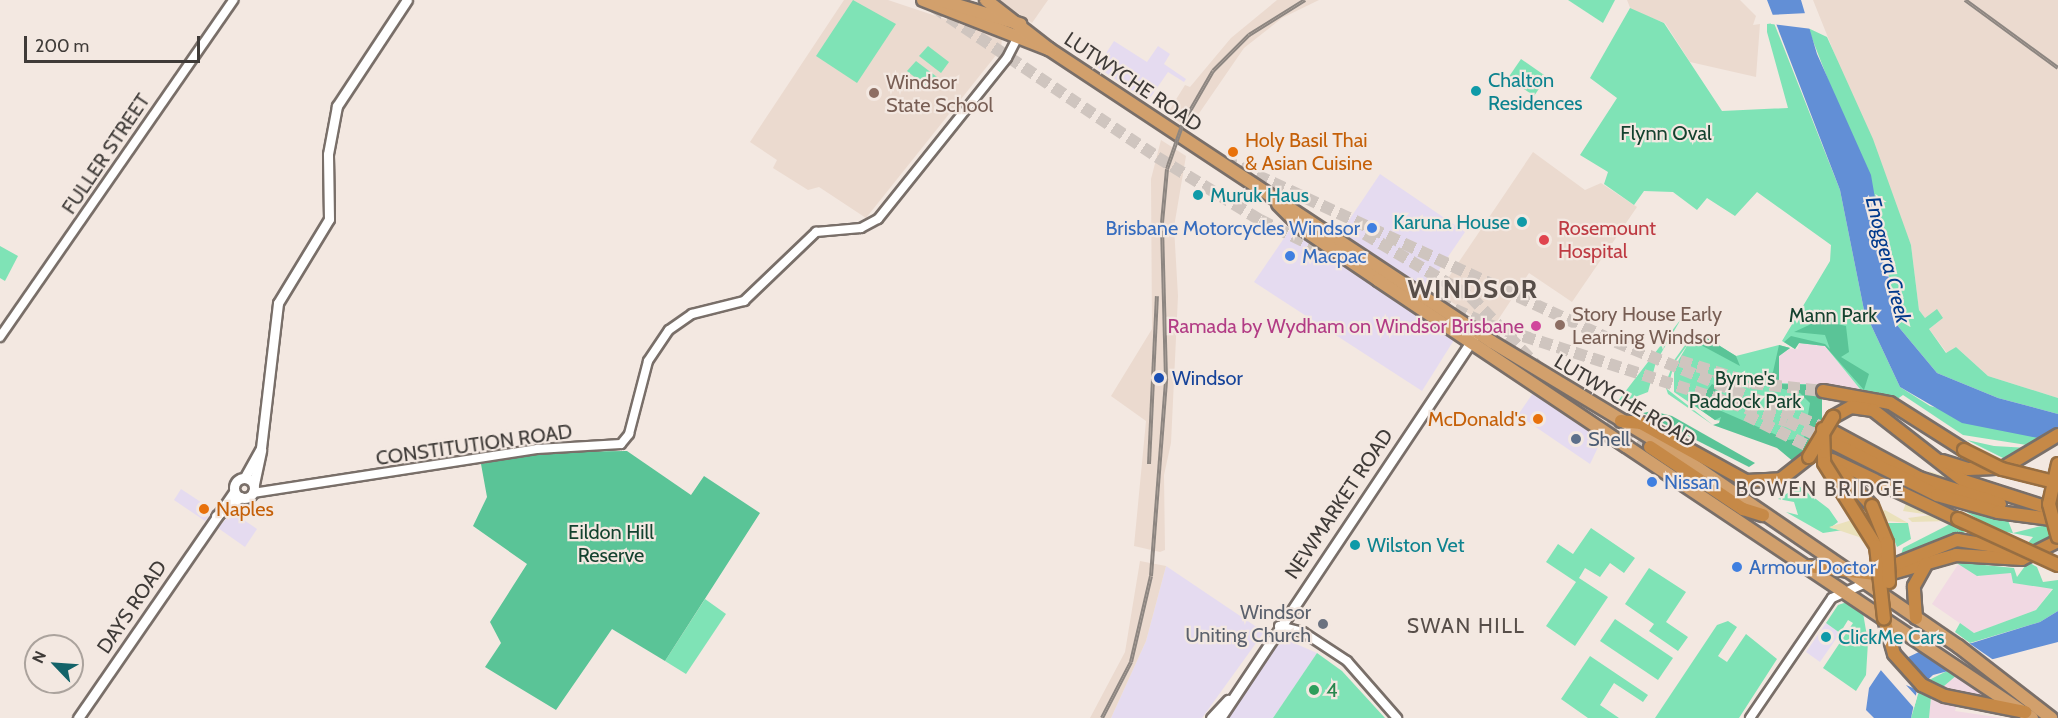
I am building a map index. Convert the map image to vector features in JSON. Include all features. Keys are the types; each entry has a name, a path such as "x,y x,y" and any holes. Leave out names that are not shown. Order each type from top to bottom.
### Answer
{"highway":[{"name":"LUTWYCHE ROAD","path":"922,0 1019,31"},
{"name":"LUTWYCHE ROAD","path":"940,0 1004,19 1278,204 1304,229 1474,338 2029,715"},
{"path":"986,0 1019,31"},
{"name":"LUTWYCHE ROAD","path":"1474,338 1621,421 1948,639 2050,718"},
{"path":"1823,391 1858,393 1899,406 1964,450 2002,469 2058,483"},
{"path":"1621,421 1648,427 1740,480 1761,483 1791,474 1829,434 1843,410 1867,408 1956,477 2010,507 2058,511"},
{"path":"1829,434 1930,488 2058,520"},
{"path":"1829,434 1824,463 1876,546 1884,619 1891,647 1908,673 1929,689 1958,699 2029,715"},
{"path":"1915,446 1953,466 1989,470 2020,461 2058,435"},
{"path":"1650,447 1743,509 1763,515"},
{"path":"1964,450 2016,468 2058,475"},
{"path":"1884,619 1887,543 1861,490 1835,464 2058,565"},
{"path":"1808,566 1850,574 1873,574 1963,555 2022,559 2058,540 2049,504 2058,464"},
{"path":"1958,519 2058,572"},
{"path":"1873,574 1964,540 2014,549"},
{"path":"1916,618 1914,588 1928,563"}],"main road":[{"path":"261,448 245,477 236,481 237,494 254,487 260,474 278,303 329,219 328,154 337,106 407,0"},
{"name":"NEWMARKET ROAD","path":"1220,718 1232,696 1474,338"},
{"path":"245,477 254,487"},
{"name":"DAYS ROAD","path":"78,718 216,516 237,494"},
{"name":"NEWMARKET ROAD","path":"1210,718 1232,696"}],"street":[{"name":"FULLER STREET","path":"0,336 9,329 233,0"},
{"name":"CONSTITUTION ROAD","path":"254,487 281,490 537,449 621,444 629,434 648,361 674,325 697,312 744,301 816,232 861,228 878,219 1019,31"},
{"path":"1750,718 1832,598 1844,590 1864,584"},
{"path":"1279,626 1303,632 1347,661 1397,718"}],"shaded area":[{"name":"Windsor State School","path":"844,0 888,0 1002,38 1001,49 866,218 819,187 808,190 773,168 777,160 750,142"},
{"path":"999,0 1048,0 1032,23"},
{"path":"1277,0 1319,0 1282,18 1244,48 1189,128 1167,114 1185,85 1190,87 1231,38"},
{"path":"1627,0 1740,0 1756,16 1753,25 1760,24 1756,77 1690,62 1665,23 1631,10"},
{"path":"1813,0 2058,0 2058,398 1988,376 1956,347 1947,353 1929,329 1943,318 1925,318 1919,310 1911,245"},
{"path":"1114,41 1147,62 1158,46 1170,54 1164,64 1186,79 1184,82 1168,72 1148,101 1097,67"},
{"path":"1161,140 1186,156 1174,227 1178,296 1171,443 1164,475 1165,550 1160,552 1134,546 1146,421 1111,396 1152,329 1151,179"},
{"name":"Rosemount Hospital","path":"1533,152 1585,190 1601,183 1637,207 1572,302 1529,273 1492,329 1438,293"},
{"path":"1380,174 1465,232 1426,289 1341,232"},
{"path":"1291,228 1454,340 1422,391 1254,282"},
{"path":"1799,343 1825,346 1860,389 1778,384 1779,356 1784,349 1798,349"},
{"path":"1533,393 1603,437 1590,464 1518,415"},
{"path":"181,489 213,510 205,521 174,500"},
{"path":"232,512 257,529 245,547 218,528"},
{"path":"1140,561 1166,566 1146,641 1111,718 1090,718 1125,652"},
{"path":"1959,563 1979,577 1984,571 2011,573 2013,583 2053,588 2036,610 1974,633 1932,604"},
{"path":"1166,566 1264,632 1202,718 1111,718 1146,641"},
{"name":"ClickMe Cars","path":"1826,623 1840,633 1820,662 1806,652"},
{"path":"1287,640 1317,653 1273,718 1227,718 1274,648"},
{"path":"1957,675 2004,703 1959,695 1955,711 2002,718 1925,718 1934,692"}],"green space":[{"path":"853,0 896,24 857,83 816,56"},
{"path":"1568,0 1615,0 1603,23"},
{"name":"Flynn Oval","path":"1630,8 1664,23 1722,111 1788,108 1767,32 1767,24 1774,23 1840,190 1864,310 1900,387 1930,406 2048,437 2033,446 1963,435 1903,395 1896,400 1860,389 1825,346 1799,343 1795,349 1782,341 1830,261 1831,245 1757,192 1735,216 1707,198 1697,210 1673,192 1644,191 1634,205 1604,184 1608,172 1580,155 1617,98 1590,78"},
{"path":"1808,28 1827,37 1873,139 1911,245 1919,310 1925,318 1937,309 1943,318 1929,329 1946,353 1956,347 1988,376 2058,398 2058,414 1998,398 1937,373 1897,325 1878,209"},
{"path":"928,46 949,62 941,73 919,56"},
{"path":"1521,59 1547,77 1534,96 1508,78"},
{"path":"916,61 937,77 928,88 907,71"},
{"path":"0,246 18,256 5,281 0,278"},
{"path":"1681,319 1656,362 1648,392 1622,402 1618,401"},
{"path":"1820,320 1846,326 1849,352 1841,357 1869,374 1864,390 1825,346 1799,343 1795,349 1784,342 1791,336 1825,344 1830,349 1825,335 1794,332"},
{"name":"Byrne's Paddock Park","path":"1699,333 1736,356 1779,345 1790,348 1779,356 1779,383 1822,385 1822,421 1804,454 1737,423 1715,420 1674,392 1674,368 1688,344 1675,362 1667,389 1713,425 1668,394 1666,388 1668,377 1675,359 1688,341 1696,341"},
{"path":"1699,333 1736,356 1740,366 1699,344"},
{"path":"1779,345 1790,348 1779,356 1779,384 1822,385 1822,421 1795,463 1777,448 1713,425 1719,423 1721,417 1715,420 1695,406 1712,384 1719,388 1712,399 1719,410 1788,440 1804,438 1810,403 1800,393 1779,388 1773,375 1764,375 1773,372"},
{"path":"1652,411 1672,416 1755,463 1749,467 1643,413"},
{"path":"1967,440 1994,446 2028,448 2005,459"},
{"name":"Eildon Hill Reserve","path":"627,451 691,495 704,476 760,513 665,661 612,629 556,710 485,667 501,643 490,622 527,564 473,526 487,497 481,464 541,452"},
{"path":"1799,486 1829,509 1838,522 1830,528 1843,530 1823,533 1786,512 1798,515 1794,502 1778,499"},
{"path":"1963,510 2007,518 2013,533 2049,524 2055,539 2034,549 2027,544 2033,537 1996,530"},
{"path":"1886,523 1908,523 1911,539 1897,547 1889,527 1893,549"},
{"path":"1952,523 1965,529 1964,535 1900,558 1903,548"},
{"path":"1591,528 1635,558 1624,573 1610,563 1600,577 1585,568 1579,578 1608,597 1575,646 1546,626 1576,582 1546,562 1558,544 1573,554"},
{"path":"1955,562 2014,568 2017,577 2028,562 2037,567 2043,582 2058,580 2058,611 2040,622 1970,643 1955,632 1960,623 1974,633 2036,610 2053,589 2013,583 2011,573 1977,576"},
{"path":"1649,568 1686,592 1666,622 1688,637 1678,651 1649,631 1654,624 1625,604"},
{"path":"705,599 726,614 686,674 665,661"},
{"path":"1847,602 1863,613 1868,642 1866,675 1856,691 1823,668 1853,623 1848,620 1840,633 1826,623 1838,605"},
{"path":"1615,619 1673,658 1658,680 1600,641"},
{"path":"1728,621 1737,627 1718,656 1727,662 1746,634 1777,659 1739,718 1655,718 1717,625"},
{"path":"1317,653 1342,671 1385,718 1273,718"},
{"path":"1590,656 1648,695 1643,702 1614,683 1600,705 1619,718 1588,718 1561,699"},
{"path":"1949,670 1957,675 1931,697 1929,718 1911,718 1921,684"}],"sand":[{"path":"1950,470 1969,474 1968,481 1931,504 1948,521 1912,522 1908,518 1931,515 1903,511 1906,503 1920,509 1936,477 1928,471 1941,475"},
{"path":"1885,510 1908,523 1887,521 1893,549 1874,557 1859,537 1829,527"}],"water":[{"name":"Enoggera Creek","path":"1767,0 1801,0 1817,54 1871,175 1897,325 1937,373 1998,398 2058,414 2058,442 1962,423 1900,387 1864,310 1840,190"},
{"path":"2058,611 2058,642 1933,675 1917,690 1911,718 1874,718 1866,710 1869,688 1881,670 1921,651 1972,643 2040,622"}],"pier":[{"path":"1808,13 1812,29 1771,24 1768,15"},
{"path":"1966,641 1995,661 1953,672 1919,649"},
{"path":"1892,661 1920,691 1906,685 1917,697 1914,708 1879,668"}],"tunnel":[{"path":"934,7 1157,157 1260,220 1342,260"},
{"path":"1224,160 1616,342 1834,432"},
{"path":"1365,234 1471,297 1537,366"},
{"path":"1438,302 1489,325 1787,421 1829,441"},
{"path":"1680,361 1752,383 1823,391"},
{"path":"1746,415 1822,453"},
{"path":"1609,419 1650,447"}],"railway":[{"path":"1102,718 1131,662 1151,576 1166,379 1162,223 1167,169 1183,123 1213,71 1249,35 1305,0"},
{"path":"1965,0 2058,68"},
{"path":"1149,464 1157,296"}],"place":[{"name":"Chalton Residences","path":"1476,91"},
{"name":"Windsor State School","path":"874,93"},
{"name":"Holy Basil Thai & Asian Cuisine","path":"1233,152"},
{"name":"Muruk Haus","path":"1198,195"},
{"name":"Karuna House","path":"1522,222"},
{"name":"Brisbane Motorcycles Windsor","path":"1372,228"},
{"name":"Rosemount Hospital","path":"1544,240"},
{"name":"Macpac","path":"1290,256"},
{"name":"Story House Early Learning Windsor","path":"1560,325"},
{"name":"Ramada by Wydham on Windsor Brisbane","path":"1536,326"},
{"name":"Windsor","path":"1159,378"},
{"name":"McDonald's","path":"1538,419"},
{"name":"Shell","path":"1576,439"},
{"name":"Nissan","path":"1652,482"},
{"name":"Naples","path":"204,509"},
{"name":"Wilston Vet","path":"1355,545"},
{"name":"Armour Doctor","path":"1737,567"},
{"name":"Windsor Uniting Church","path":"1323,624"},
{"name":"ClickMe Cars","path":"1826,637"},
{"name":"4","path":"1314,690"}],"district":[{"name":"WINDSOR","path":"1473,290"},
{"name":"BOWEN BRIDGE","path":"1820,489"},
{"name":"SWAN HILL","path":"1466,626"}],"park label":[{"name":"Mann Park","path":"1833,315"}]}
